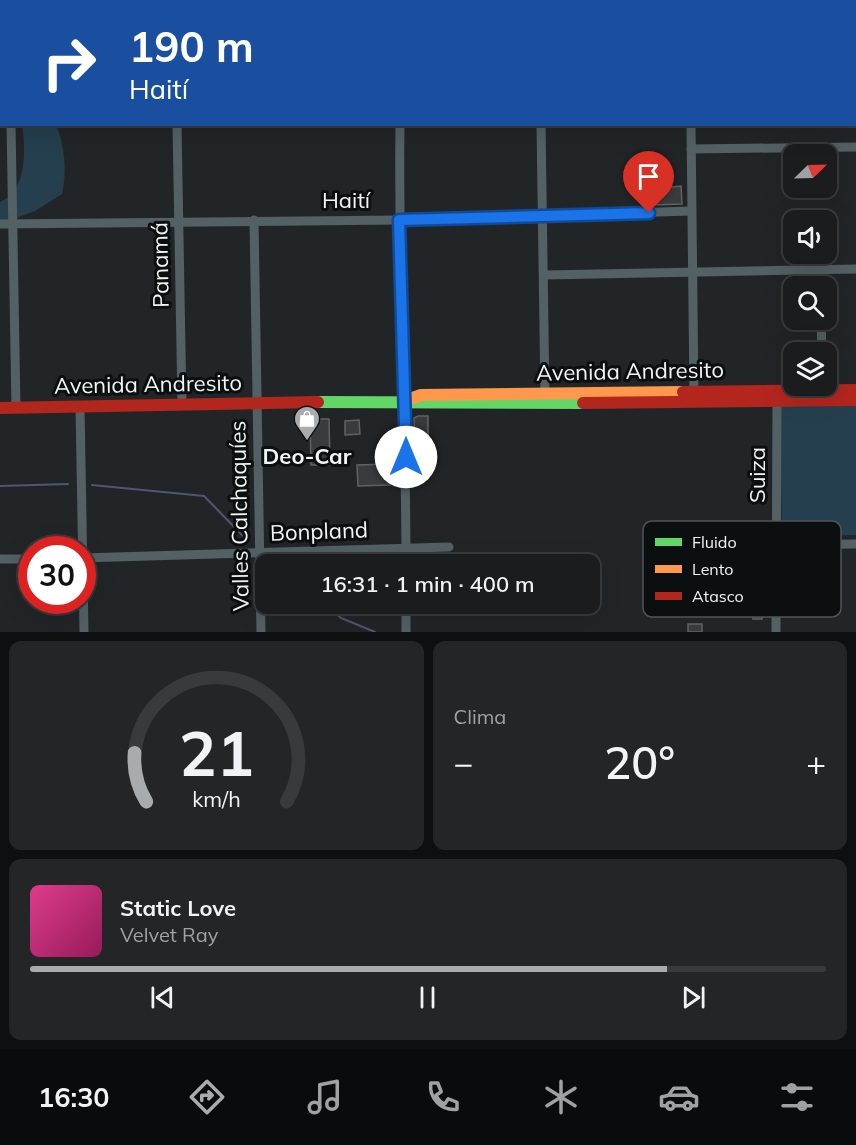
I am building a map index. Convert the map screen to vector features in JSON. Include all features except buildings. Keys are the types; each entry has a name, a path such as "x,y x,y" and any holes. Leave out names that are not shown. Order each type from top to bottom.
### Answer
{"main road":[{"name":"Avenida Andresito","path":"837,391 856,390"},
{"name":"Avenida Andresito","path":"0,408 405,400 421,395 545,398 783,395"},
{"name":"Avenida Andresito","path":"837,396 856,400"}],"street":[{"path":"11,126 16,408"},
{"name":"Panamá","path":"177,126 183,405"},
{"path":"400,126 399,220 405,400 406,554"},
{"path":"541,126 545,398"},
{"path":"691,126 694,397"},
{"path":"691,149 856,147"},
{"name":"Haití","path":"0,224 179,220 399,220 691,211"},
{"name":"Valles Calchaquíes","path":"254,220 261,632"},
{"path":"544,275 856,269"},
{"path":"820,270 820,276"},
{"name":"Suiza","path":"777,396 777,521"},
{"path":"80,407 83,536"},
{"path":"841,544 856,544"},
{"name":"Bonpland","path":"96,558 449,547"},
{"path":"0,559 18,559"},
{"path":"84,614 84,632"},
{"path":"406,614 406,632"},
{"name":"Suiza","path":"776,617 776,632"}],"shaded area":[{"path":"22,126 56,126 64,159 62,194 35,211 0,224 0,202 9,197 20,179 24,146"},
{"path":"856,403 856,535 841,535 841,521 782,521 780,404"}],"waterway":[{"path":"0,486 68,484"},
{"path":"92,485 204,496 246,539"},
{"path":"337,614 341,618 375,632"}],"traffic: fast":[{"path":"318,402 583,403"}],"traffic: slow":[{"path":"407,400 421,395 683,392"}],"traffic: jam":[{"path":"683,392 856,390"},
{"path":"583,403 856,400"},
{"path":"0,408 318,402"}],"place":[{"name":"Deo-Car","path":"307,442"}],"route":[{"path":"406,457 399,220 649,213"}]}
